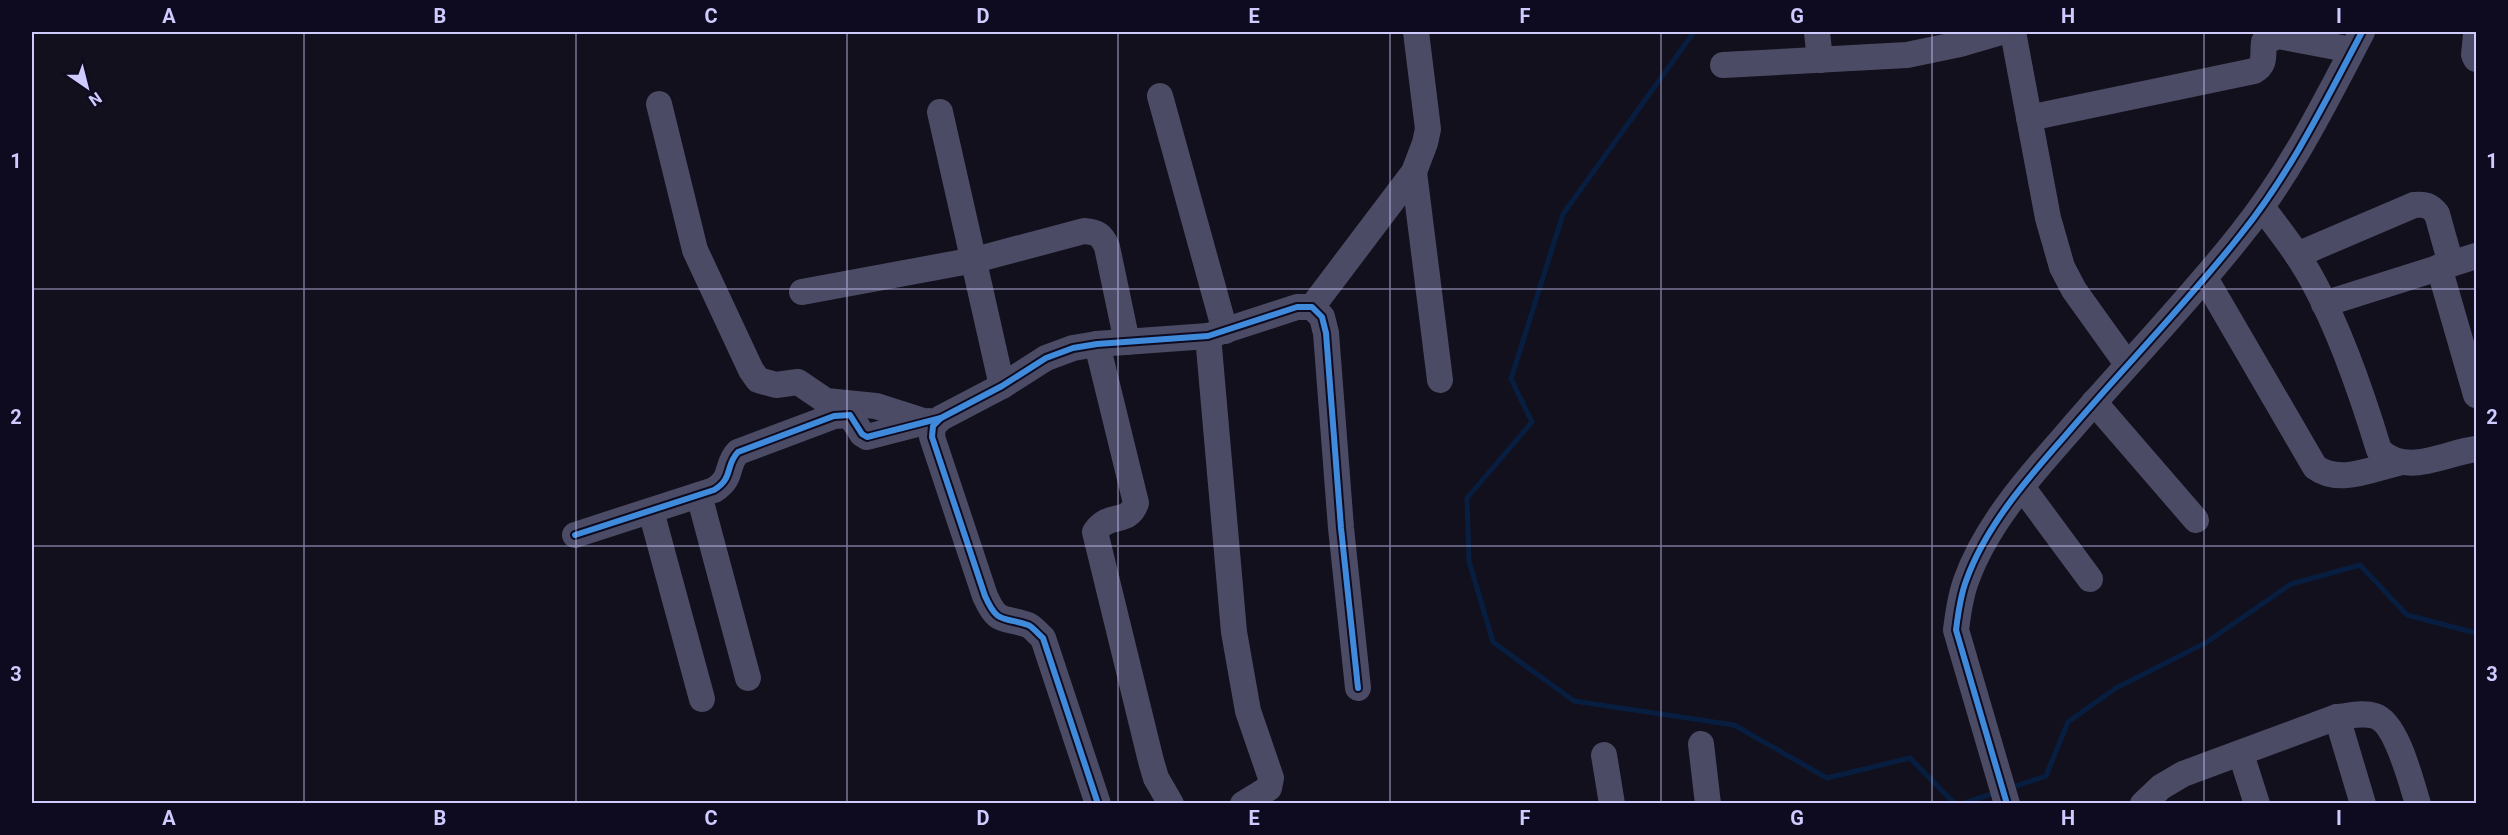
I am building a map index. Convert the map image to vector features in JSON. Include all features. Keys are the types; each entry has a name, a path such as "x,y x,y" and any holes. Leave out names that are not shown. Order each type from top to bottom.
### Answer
{"street":[{"path":"1312,307 1414,172 1425,143 1428,129 1416,32"},
{"path":"1817,32 1821,60"},
{"path":"1723,65 1907,55 1970,36 2001,32"},
{"path":"2013,32 2048,218 2062,267 2074,290 2127,364"},
{"path":"2476,34 2474,55 2476,59"},
{"path":"2007,804 1956,630 1959,605 1966,581 1983,544 2022,487 2127,364 2205,278 2262,207 2305,141 2357,41 2278,36 2264,42 2264,60 2261,67 2254,71 2030,118"},
{"path":"1160,96 1216,334 1234,632 1248,711 1271,778 1269,788 1243,804"},
{"path":"659,104 690,232 701,266 758,380 776,385 798,382 826,400 876,406 934,420"},
{"path":"940,112 1002,386"},
{"path":"1414,172 1440,380"},
{"path":"2297,255 2414,205 2423,204 2431,207 2437,214 2445,266 2476,395"},
{"path":"2262,207 2297,255 2324,304 2337,333 2379,450 2387,458 2398,463"},
{"path":"802,292 975,260 1084,231 1096,232 1103,237 1107,247 1127,342"},
{"path":"2324,304 2476,256"},
{"path":"2205,278 2315,467 2325,475 2338,477 2476,449"},
{"path":"575,535 723,485 728,478 733,457 738,452 834,416 850,415 862,434 867,437 934,420 1002,386 1046,358 1073,348 1216,334 1297,307 1312,307 1322,317 1326,333 1341,528 1358,688"},
{"path":"1097,344 1136,503 1133,512 1124,517 1109,519 1101,523 1095,532 1151,761 1156,778 1171,804"},
{"path":"2094,402 2196,520"},
{"path":"934,420 932,437 985,596 992,611 1002,620 1030,626 1043,638 1098,804"},
{"path":"2022,487 2090,579"},
{"path":"699,495 748,678"},
{"path":"651,511 702,699"},
{"path":"2144,803 2161,787 2183,774 2337,717 2359,714 2376,716 2388,728 2396,741 2418,804"},
{"path":"2337,717 2363,804"},
{"path":"1701,744 1708,804"},
{"path":"2241,754 2257,804"},
{"path":"1604,755 1612,804"}],"waterway":[{"path":"1694,32 1563,214 1511,379 1532,422 1467,498 1469,561 1493,642 1574,701 1734,725 1827,778 1910,758 1955,804"},
{"path":"2010,788 2046,776 2068,722 2116,688 2207,642 2291,584 2360,565 2407,615 2476,633"},
{"path":"1961,804 1995,793"}],"cycle path":[{"path":"2007,804 1956,630 1962,593 1974,561 2008,504 2036,469 2198,286 2259,210 2292,161 2362,32"},
{"path":"1098,804 1043,638 1028,625 997,616 985,596 932,437 933,426 941,418 1002,386 1046,358 1073,348 1097,344 1208,336 1297,307 1312,307 1322,317 1326,333 1341,528 1358,688"},
{"path":"575,535 714,490 724,481 738,452 834,416 850,415 862,434 867,437 941,418"}]}
